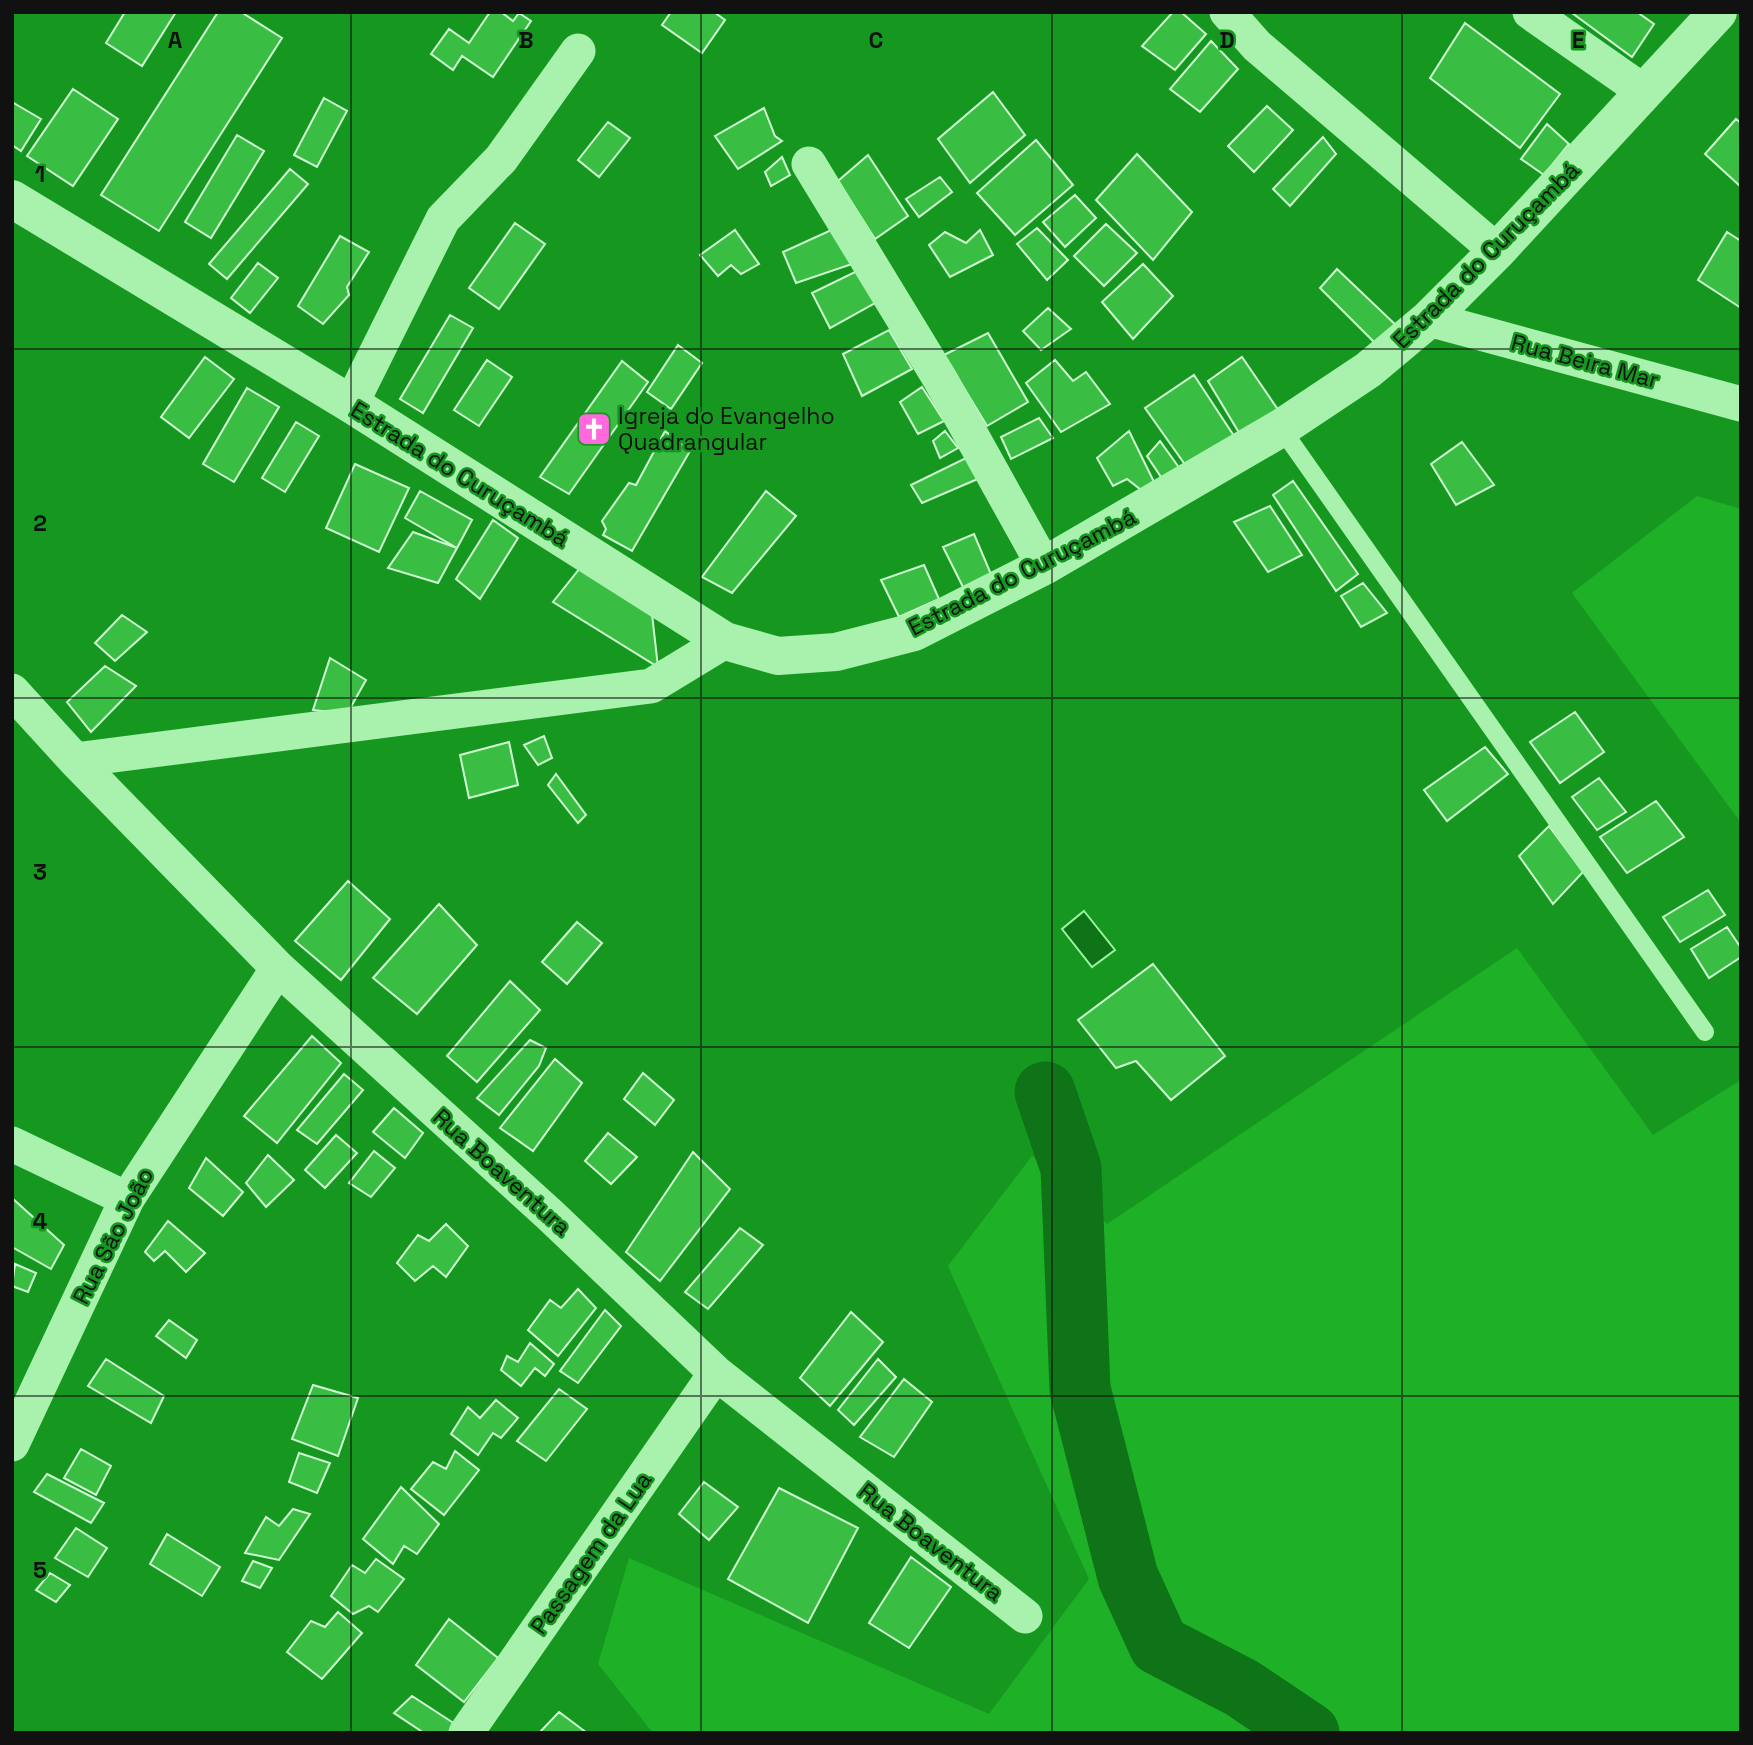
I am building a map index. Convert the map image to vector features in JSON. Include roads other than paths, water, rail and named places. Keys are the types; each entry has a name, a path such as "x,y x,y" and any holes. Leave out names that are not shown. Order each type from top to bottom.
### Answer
{"street":[{"path":"1227,12 1256,46 1497,251"},
{"path":"1530,12 1643,91"},
{"name":"Estrada do Curuçambá","path":"12,199 351,404 725,641 778,656 836,652 914,632 1044,566 1281,428 1368,370 1429,319 1497,251 1718,12"},
{"path":"351,404 443,219 501,159 578,51"},
{"path":"809,164 940,379 1044,566"},
{"name":"Rua Beira Mar","path":"1429,319 1741,404"},
{"path":"75,760 651,686 725,641"},
{"name":"Rua Boaventura","path":"12,691 75,760 278,968 540,1206 716,1373 1025,1616"},
{"name":"Rua São João","path":"12,1444 127,1199 278,968"},
{"path":"12,1144 127,1199"},
{"name":"Passagem da Lua","path":"466,1733 716,1373"}],"lane":[{"path":"1281,428 1705,1032"}],"waterway":[{"path":"1045,1092 1071,1168 1080,1389 1128,1577 1159,1645 1242,1688 1309,1733"}],"place":[{"name":"Igreja do Evangelho Quadrangular","path":"594,429"}]}
